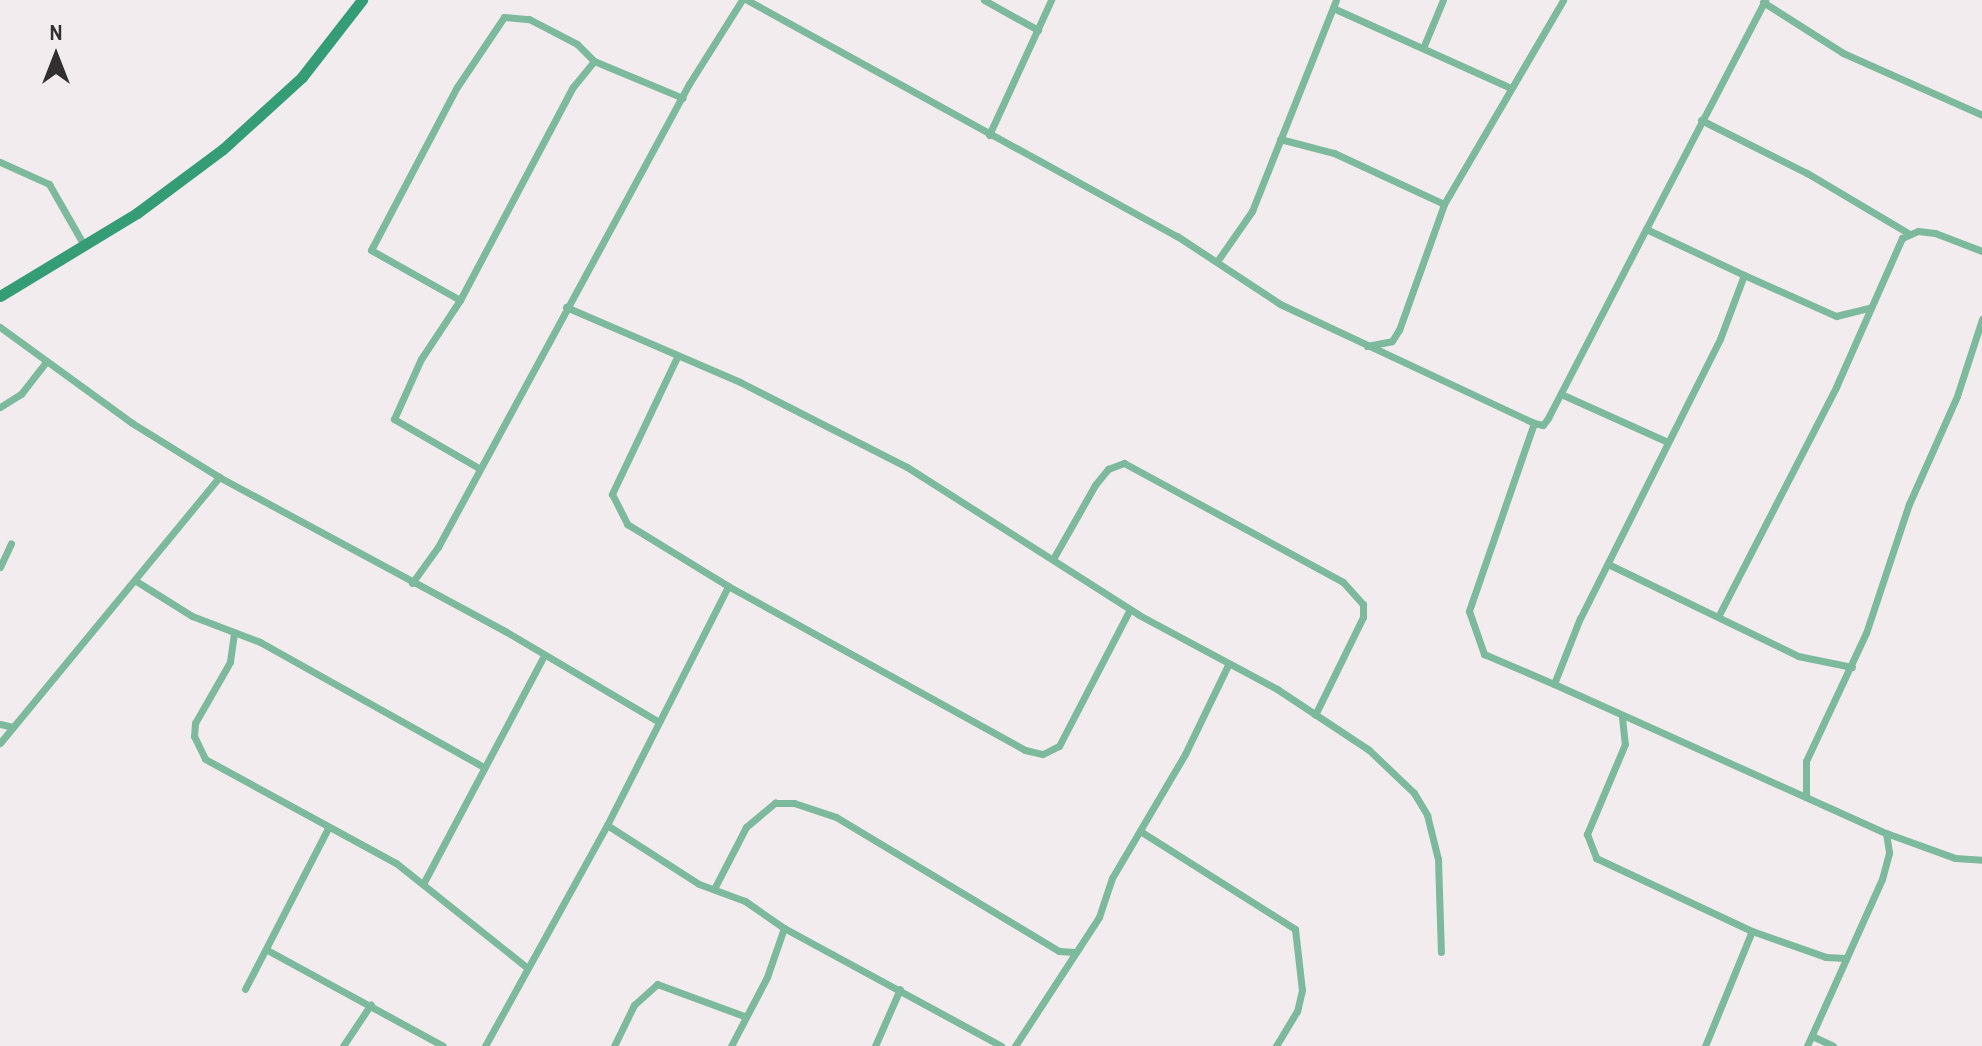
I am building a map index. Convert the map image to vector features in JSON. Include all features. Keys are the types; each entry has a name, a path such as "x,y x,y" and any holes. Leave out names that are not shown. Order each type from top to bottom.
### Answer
{"main road":[{"path":"0,296 179,183 261,117 302,77 362,0"}],"street":[{"path":"412,583 438,547 477,467 566,307 683,98 744,0 1218,260 1280,304 1365,346 1543,425 1764,1 1843,53 1982,115"},
{"path":"984,0 1038,30"},
{"path":"989,135 1051,0"},
{"path":"1423,48 1443,0"},
{"path":"1365,346 1386,343 1399,330 1444,204 1563,0"},
{"path":"1218,260 1252,211 1334,4 1511,88"},
{"path":"460,300 371,250 450,99 498,22 509,15 557,33 594,61 683,98"},
{"path":"477,467 394,419 421,359 460,300 573,87 594,61"},
{"path":"1701,120 1807,173 1908,233 1935,233 1982,251"},
{"path":"1280,139 1345,157 1444,204"},
{"path":"0,162 49,184 84,245"},
{"path":"1646,229 1836,316 1860,314 1873,306"},
{"path":"1720,613 1867,322 1892,253 1908,233"},
{"path":"1554,684 1608,564 1720,339 1744,275"},
{"path":"566,307 860,442 1130,609 1315,715 1389,766 1427,815 1444,911 1441,952"},
{"path":"1860,314 1867,322"},
{"path":"1806,798 1806,761 1852,667 1982,319"},
{"path":"0,327 46,362 219,477 544,655 657,721"},
{"path":"677,357 613,483 612,494 627,524 728,586 1025,750 1043,754 1059,746 1130,609"},
{"path":"0,407 21,394 46,362"},
{"path":"1561,394 1668,442"},
{"path":"1534,423 1472,591 1469,611 1484,654 1886,833 1955,858 1982,860"},
{"path":"1053,559 1095,485 1108,469 1124,463 1343,582 1363,604 1363,617 1315,715"},
{"path":"0,743 219,477"},
{"path":"0,567 11,543"},
{"path":"1608,564 1654,590 1720,613 1798,656 1852,667"},
{"path":"136,581 192,616 260,642 484,767"},
{"path":"485,1046 525,966 607,825 728,586"},
{"path":"234,633 230,662 195,723 198,749 226,773 396,863 525,966"},
{"path":"423,884 544,655"},
{"path":"1015,1046 1075,952 1228,665"},
{"path":"1622,717 1625,744 1587,834 1588,845 1596,858 1752,931 1826,957 1845,958"},
{"path":"0,724 13,727"},
{"path":"714,889 746,827 775,803 794,803 836,817 1059,951 1075,952"},
{"path":"607,825 714,889 745,901 784,928 1001,1046"},
{"path":"245,989 269,951 328,828"},
{"path":"1140,831 1298,933 1302,990 1297,1011 1276,1046"},
{"path":"1807,1046 1887,865 1886,833"},
{"path":"731,1046 767,977 784,928"},
{"path":"1705,1046 1752,931"},
{"path":"269,951 443,1046"},
{"path":"614,1046 634,1005 657,984 744,1016"},
{"path":"875,1046 900,989"},
{"path":"343,1046 371,1004"},
{"path":"1812,1036 1833,1046"}]}
